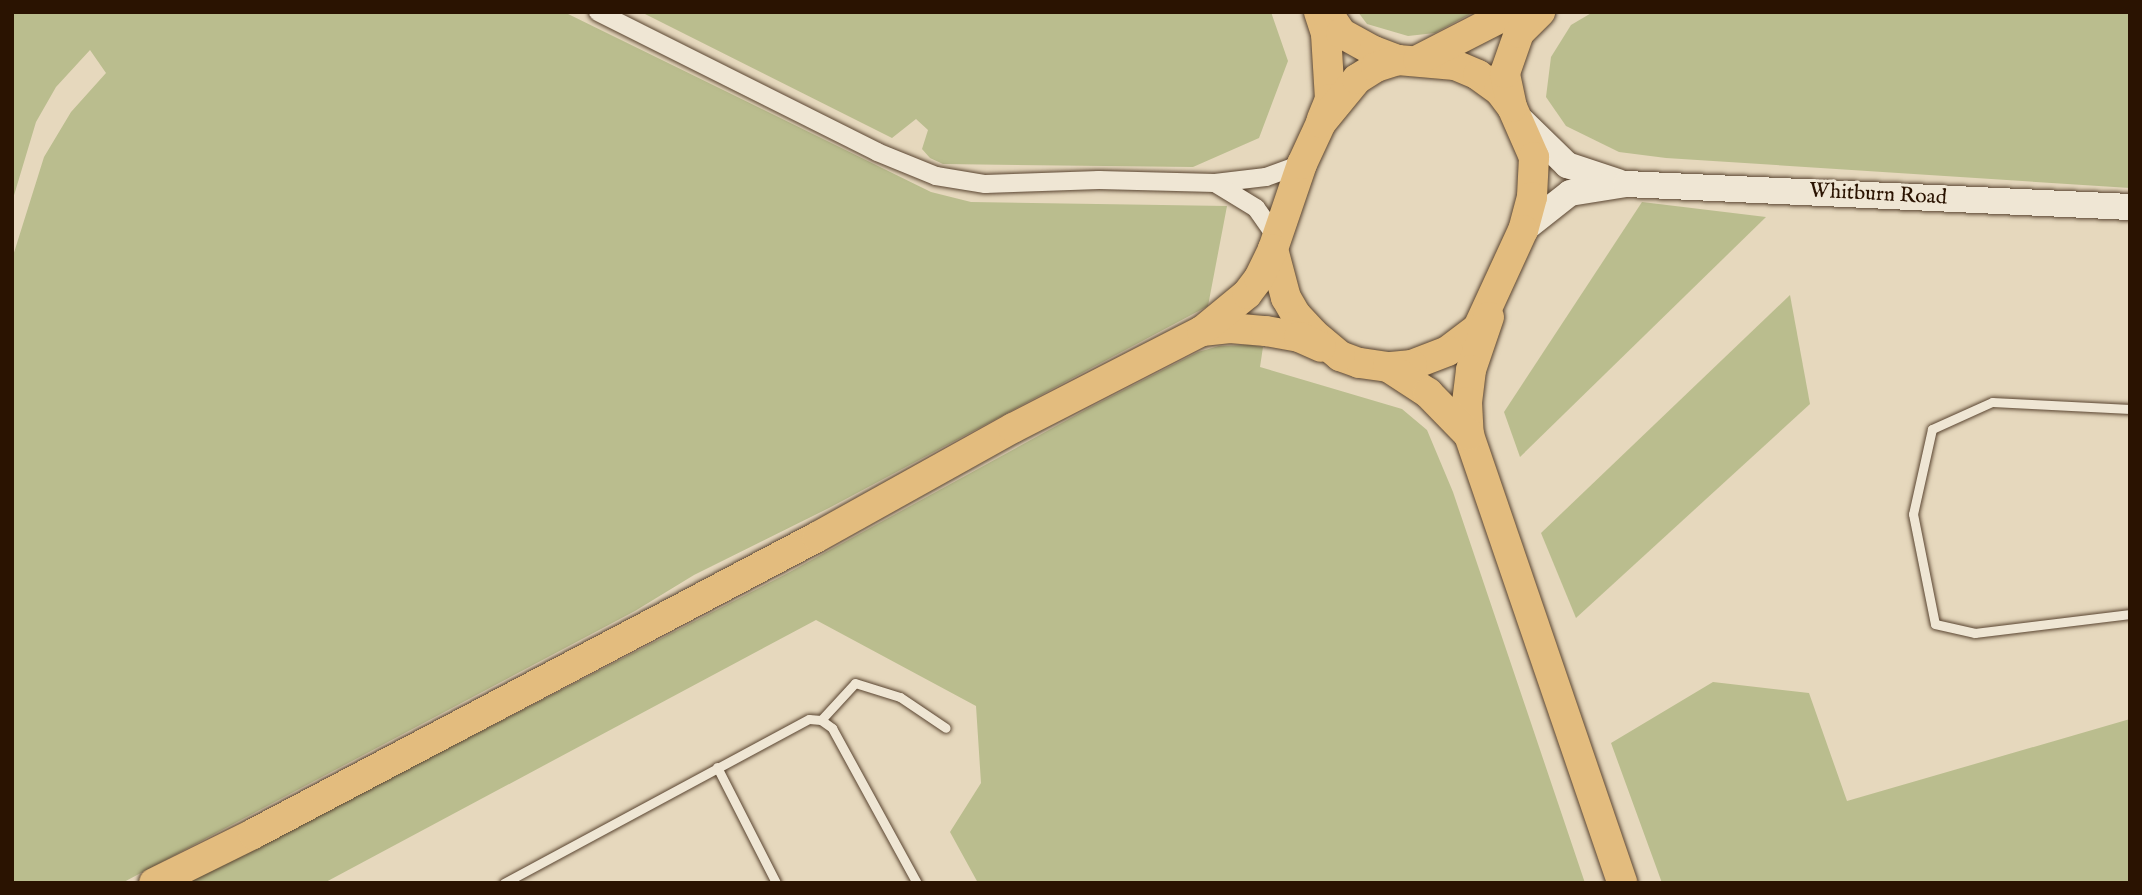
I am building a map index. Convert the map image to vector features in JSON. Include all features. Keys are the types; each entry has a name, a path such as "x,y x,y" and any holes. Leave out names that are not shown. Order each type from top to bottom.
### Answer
{"main road":[{"path":"154,883 253,834 817,537 1013,428 1202,331 1247,294 1259,278 1330,99 1326,34 1319,12"},
{"path":"1327,12 1341,33 1374,51 1408,60 1455,65 1478,75 1499,90 1514,111"},
{"path":"1307,153 1321,122 1357,79 1376,67 1408,60 1511,12"},
{"path":"1541,12 1518,33 1505,73 1514,111 1534,158 1532,197 1471,370 1467,402 1469,435 1622,883"},
{"name":"Whitburn Road","path":"1514,111 1547,148 1567,165 1626,184"},
{"name":"Whitburn Road","path":"1522,230 1570,192 1626,184 2130,207"},
{"path":"1274,242 1278,277 1296,315 1340,356"},
{"path":"1202,331 1248,328 1280,333 1299,337 1359,363 1388,367 1412,365 1447,351 1478,328 1499,287"},
{"path":"1388,367 1427,393 1469,435"}],"street":[{"path":"598,12 877,152 936,176 985,184 1098,180 1215,183 1266,177 1307,153"},
{"path":"1215,183 1255,208 1274,242"}],"lane":[{"path":"2130,409 1992,402 1932,429 1913,514 1935,624 1975,633 2130,614"},
{"path":"821,720 855,683 900,697 946,728"},
{"path":"504,883 717,766 809,719 821,720 832,728 910,878 917,883"},
{"path":"717,766 776,883"}],"green space":[{"path":"12,12 564,12 931,192 971,202 1227,206 1208,306 829,508 694,575 635,611 122,883 12,883 12,259 44,157 71,112 106,73 90,50 56,87 36,122 12,202"},
{"path":"641,12 1271,12 1288,61 1259,138 1193,167 943,164 930,158 922,149 928,130 916,119 892,138"},
{"path":"1358,12 1474,12 1435,33 1408,36 1367,24"},
{"path":"1593,12 2130,12 2130,188 1666,158 1619,152 1566,126 1546,97 1551,57 1571,25"},
{"path":"1642,202 1766,217 1520,457 1504,412"},
{"path":"1790,295 1810,404 1576,618 1541,533"},
{"path":"1219,346 1263,347 1260,367 1402,409 1427,430 1453,492 1585,883 978,883 950,832 981,783 976,706 816,620 324,883 187,883 788,573 1089,408 1198,352"},
{"path":"1713,682 1809,693 1847,801 2130,719 2130,883 1662,883 1611,743"}]}
